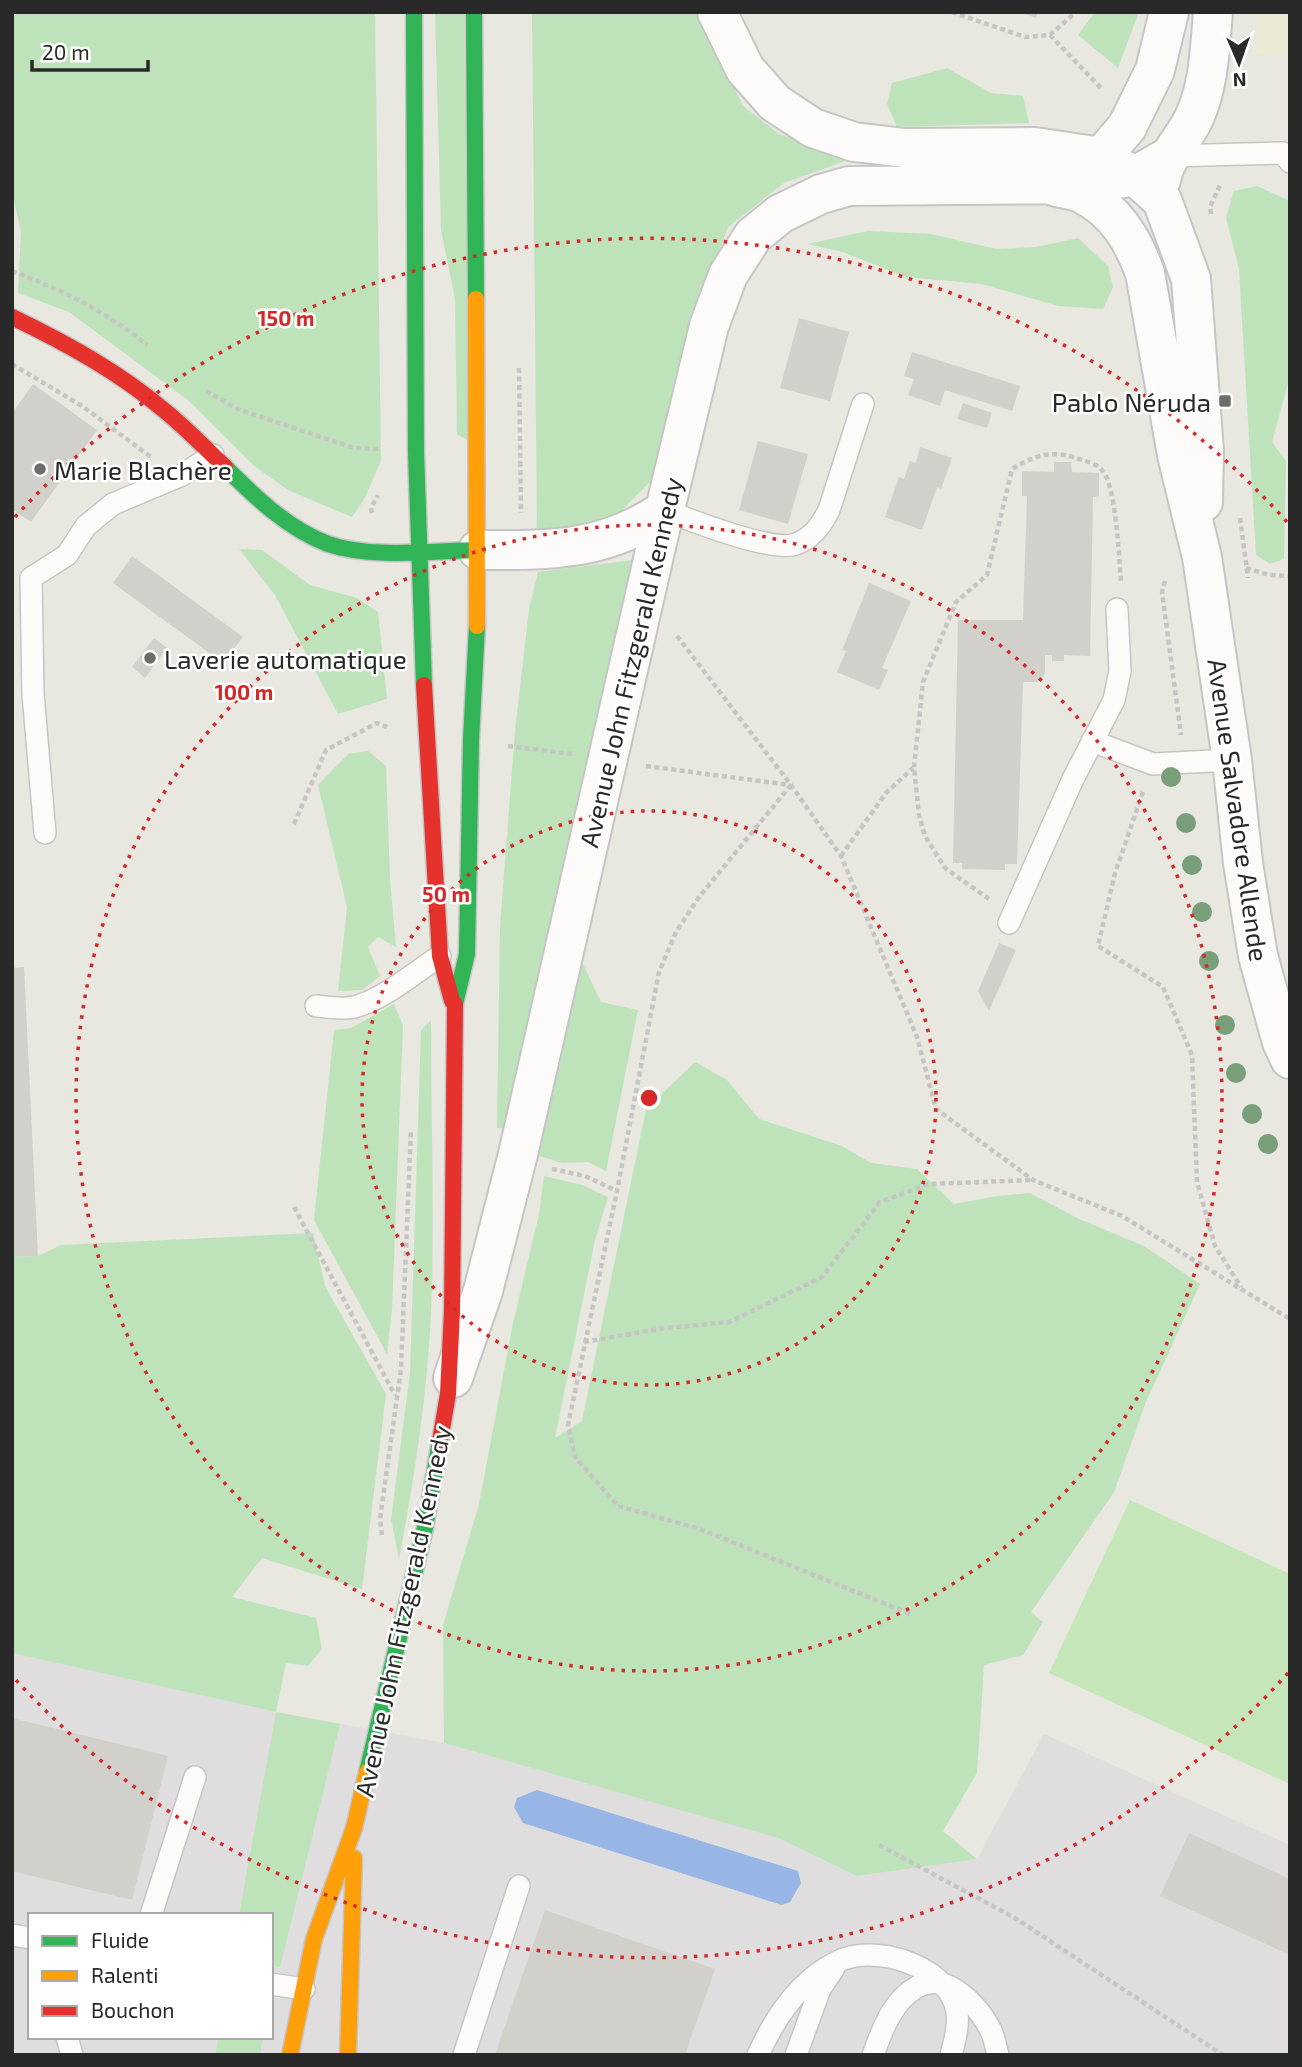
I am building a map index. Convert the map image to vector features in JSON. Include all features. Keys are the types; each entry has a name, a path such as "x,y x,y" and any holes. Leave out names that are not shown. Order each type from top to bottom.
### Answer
{"main road":[{"name":"Avenue John Fitzgerald Kennedy","path":"414,12 416,440 422,647 440,956 454,1010"},
{"name":"Avenue John Fitzgerald Kennedy","path":"290,2055 314,1938 354,1828 425,1528 448,1394 452,1311 454,1010 467,954 471,740 476,676 478,550 474,12"},
{"path":"12,317 60,339 166,411 253,494 286,521 322,542 355,550 478,550"},
{"name":"Avenue John Fitzgerald Kennedy","path":"348,2055 353,1946 354,1828"}],"street":[{"path":"718,12 746,69 775,103 813,128 854,142 905,148 1035,146 1101,157 1148,188"},
{"path":"1101,157 1127,127 1155,70 1169,12"},
{"path":"1048,184 1148,188 1161,177 1170,156 1194,118 1208,73 1213,12"},
{"name":"Avenue Salvadore Allende","path":"1048,184 1083,194 1118,220 1134,244 1144,273 1177,455 1185,564 1232,760 1243,863 1258,957 1282,1042 1290,1059"},
{"name":"Avenue John Fitzgerald Kennedy","path":"448,1394 483,1291 518,1154 665,510 709,326 728,275 753,236 780,214 821,194 849,186 1048,184"},
{"name":"Avenue Salvadore Allende","path":"1148,188 1191,279 1204,451 1185,564"},
{"path":"478,550 566,549 593,544 642,526 665,510"}],"lane":[{"path":"1170,156 1283,153 1290,162"},
{"path":"665,510 778,547 794,545 810,537 822,524 829,510 863,404"},
{"path":"45,833 33,694 30,578 67,555 86,526 113,504 175,478 213,455"},
{"path":"1012,917 1092,741 1114,700 1120,671 1117,609"},
{"path":"1092,741 1153,764 1232,760"},
{"path":"316,1006 336,1009 356,1006 401,984 440,956"},
{"path":"151,1913 195,1777"},
{"path":"464,2055 519,1886"},
{"path":"758,2055 785,2007 803,1984 839,1960 866,1955 894,1958 919,1966 968,1998 992,2032 998,2055"},
{"path":"796,2055 820,1989 839,1960"},
{"path":"873,2055 884,2026 898,2002 918,1985 943,1983"},
{"path":"943,1983 956,2007 956,2036 951,2055"},
{"path":"273,1984 304,1989"}],"path":[{"path":"952,12 1025,37 1050,35 1076,12"},
{"path":"1050,35 1100,86 1127,127"},
{"path":"12,271 83,303 125,326 154,350"},
{"path":"12,364 82,406 137,444 175,478"},
{"path":"203,390 240,410 354,449 390,450"},
{"path":"1012,917 946,868 925,836 919,815 914,767 923,682 956,602 987,575 1012,469 1032,457 1062,454 1101,468 1111,492 1122,592 1117,609"},
{"path":"1185,564 1162,592 1185,764"},
{"path":"1246,568 1269,575 1290,576"},
{"path":"645,594 791,785 841,856 917,1037 936,1109 1033,1180 1122,1216 1290,1319"},
{"path":"295,824 326,750 377,723 398,731"},
{"path":"1153,764 1115,873 1098,946 1163,987 1192,1055 1197,1182 1215,1246 1244,1291"},
{"path":"841,856 886,793 914,767"},
{"path":"791,785 699,897 676,932 659,972 568,1425 575,1457 618,1506 700,1529 913,1615"},
{"path":"382,1543 380,1519 401,1369 411,1117"},
{"path":"550,1169 585,1176 617,1191"},
{"path":"584,1342 665,1328 729,1322 822,1277 880,1202 929,1184 1033,1180"},
{"path":"294,1207 396,1395"},
{"path":"879,1846 1015,1918 1223,2055"}],"shaded area":[{"path":"1259,12 1290,12 1290,56 1253,55"},
{"path":"12,1653 276,1712 444,1743 778,1838 857,1876 977,1859 1044,1734 1290,1845 1290,2055 12,2055"}],"green space":[{"path":"12,12 375,12 381,460 365,498 352,517 288,490 253,465 189,401 69,312 18,293 21,232 12,192"},
{"path":"435,12 464,12 468,441 457,434 455,299 441,230"},
{"path":"532,12 697,12 743,106 779,134 851,159 784,183 728,227 689,333 655,477 613,519 580,530 537,530"},
{"path":"1095,12 1139,12 1118,68 1078,35"},
{"path":"947,68 991,93 1023,96 1029,123 897,127 887,104 892,83"},
{"path":"1257,186 1290,201 1290,376 1272,442 1286,461 1284,559 1270,564 1256,555 1239,269 1226,218 1234,191"},
{"path":"868,231 931,234 997,249 1036,247 1078,238 1108,266 1113,287 1103,309 1058,306 982,284 906,277 843,252 807,244"},
{"path":"239,549 262,550 310,585 357,598 378,612 387,699 338,714 275,595"},
{"path":"634,560 506,1128 497,1128 500,927 515,731 529,609 538,572"},
{"path":"368,751 386,766 390,879 396,947 378,937 368,947 380,976 362,990 338,991 347,907 318,785 348,754"},
{"path":"581,960 601,1002 638,1010 606,1171 588,1162 562,1163 536,1155"},
{"path":"394,1004 403,1025 392,1310 387,1354 314,1220 334,1030 351,1028"},
{"path":"431,1020 431,1320 421,1423 399,1559 391,1519 410,1373 421,1030"},
{"path":"695,1062 727,1080 759,1119 842,1146 871,1163 917,1169 954,1204 1030,1193 1079,1219 1144,1246 1200,1284 1146,1402 1114,1492 1031,1612 1043,1622 1023,1655 984,1665 977,1773 943,1831 977,1859 857,1876 778,1838 444,1743 443,1625 479,1504 513,1323 539,1214 544,1176 582,1185 608,1197 595,1240 555,1438 582,1421 646,1109"},
{"path":"313,1233 325,1286 386,1394 362,1589 262,1558 232,1597 316,1618 322,1649 308,1666 286,1663 276,1712 12,1653 12,1257 38,1256 61,1245"},
{"path":"1130,1500 1290,1574 1290,1784 1049,1673"},
{"path":"276,1712 340,1724 280,1967 273,1965 273,1913 239,1913"},
{"path":"219,2039 263,2039 260,2055 215,2055"}],"water":[{"path":"537,1790 798,1871 801,1883 790,1902 782,1905 523,1823 514,1807 517,1798"}],"building":[{"path":"1020,12 1038,12 1036,18"},
{"path":"799,318 849,332 830,401 780,388"},
{"path":"912,352 1020,386 1012,411 945,390 940,406 908,395 914,379 904,376"},
{"name":"Marie Blachère","path":"33,384 97,430 31,522 12,509 12,413"},
{"path":"963,403 992,413 987,428 957,419"},
{"path":"758,441 808,454 788,524 739,510"},
{"path":"920,447 952,458 941,489 937,487 922,530 885,517 899,477 904,479 910,461 916,463"},
{"path":"1054,462 1071,462 1072,472 1099,473 1099,496 1093,497 1090,656 1064,655 1064,661 1052,661 1052,655 1045,655 1045,673 1038,682 1023,682 1017,864 1005,864 1005,870 962,869 962,863 953,863 958,620 1023,620 1027,496 1022,496 1022,471 1054,472"},
{"path":"132,556 243,637 223,663 113,583"},
{"path":"869,583 911,601 882,668 888,670 879,690 837,672 846,651 842,650"},
{"name":"Laverie automatique","path":"154,638 167,648 145,678 132,667"},
{"path":"999,943 1016,950 989,1011 978,991"},
{"path":"24,967 38,1256 12,1257 12,968"},
{"path":"12,1718 168,1756 132,1900 12,1871"},
{"path":"1189,1833 1290,1879 1290,1955 1160,1896"},
{"path":"545,1910 715,1969 685,2055 495,2055"}],"traffic: fast":[{"path":"414,12 416,452 424,685"},
{"path":"474,12 476,299"},
{"path":"225,467 260,501 286,521 328,544 345,549 383,553 478,550"},
{"path":"455,1004 467,954 471,740 477,626"},
{"path":"367,1772 425,1528 440,1441"}],"traffic: slow":[{"path":"476,299 477,626"},
{"path":"290,2055 314,1939 354,1828 367,1772"},
{"path":"348,2055 354,1858"}],"traffic: jam":[{"path":"12,317 111,371 173,418 225,467"},
{"path":"424,685 440,956 452,1001"},
{"path":"440,1441 448,1394 452,1311 455,1004"}],"place":[{"name":"Pablo Néruda","path":"1225,401"},
{"name":"Marie Blachère","path":"40,469"},
{"name":"Laverie automatique","path":"150,658"}]}
